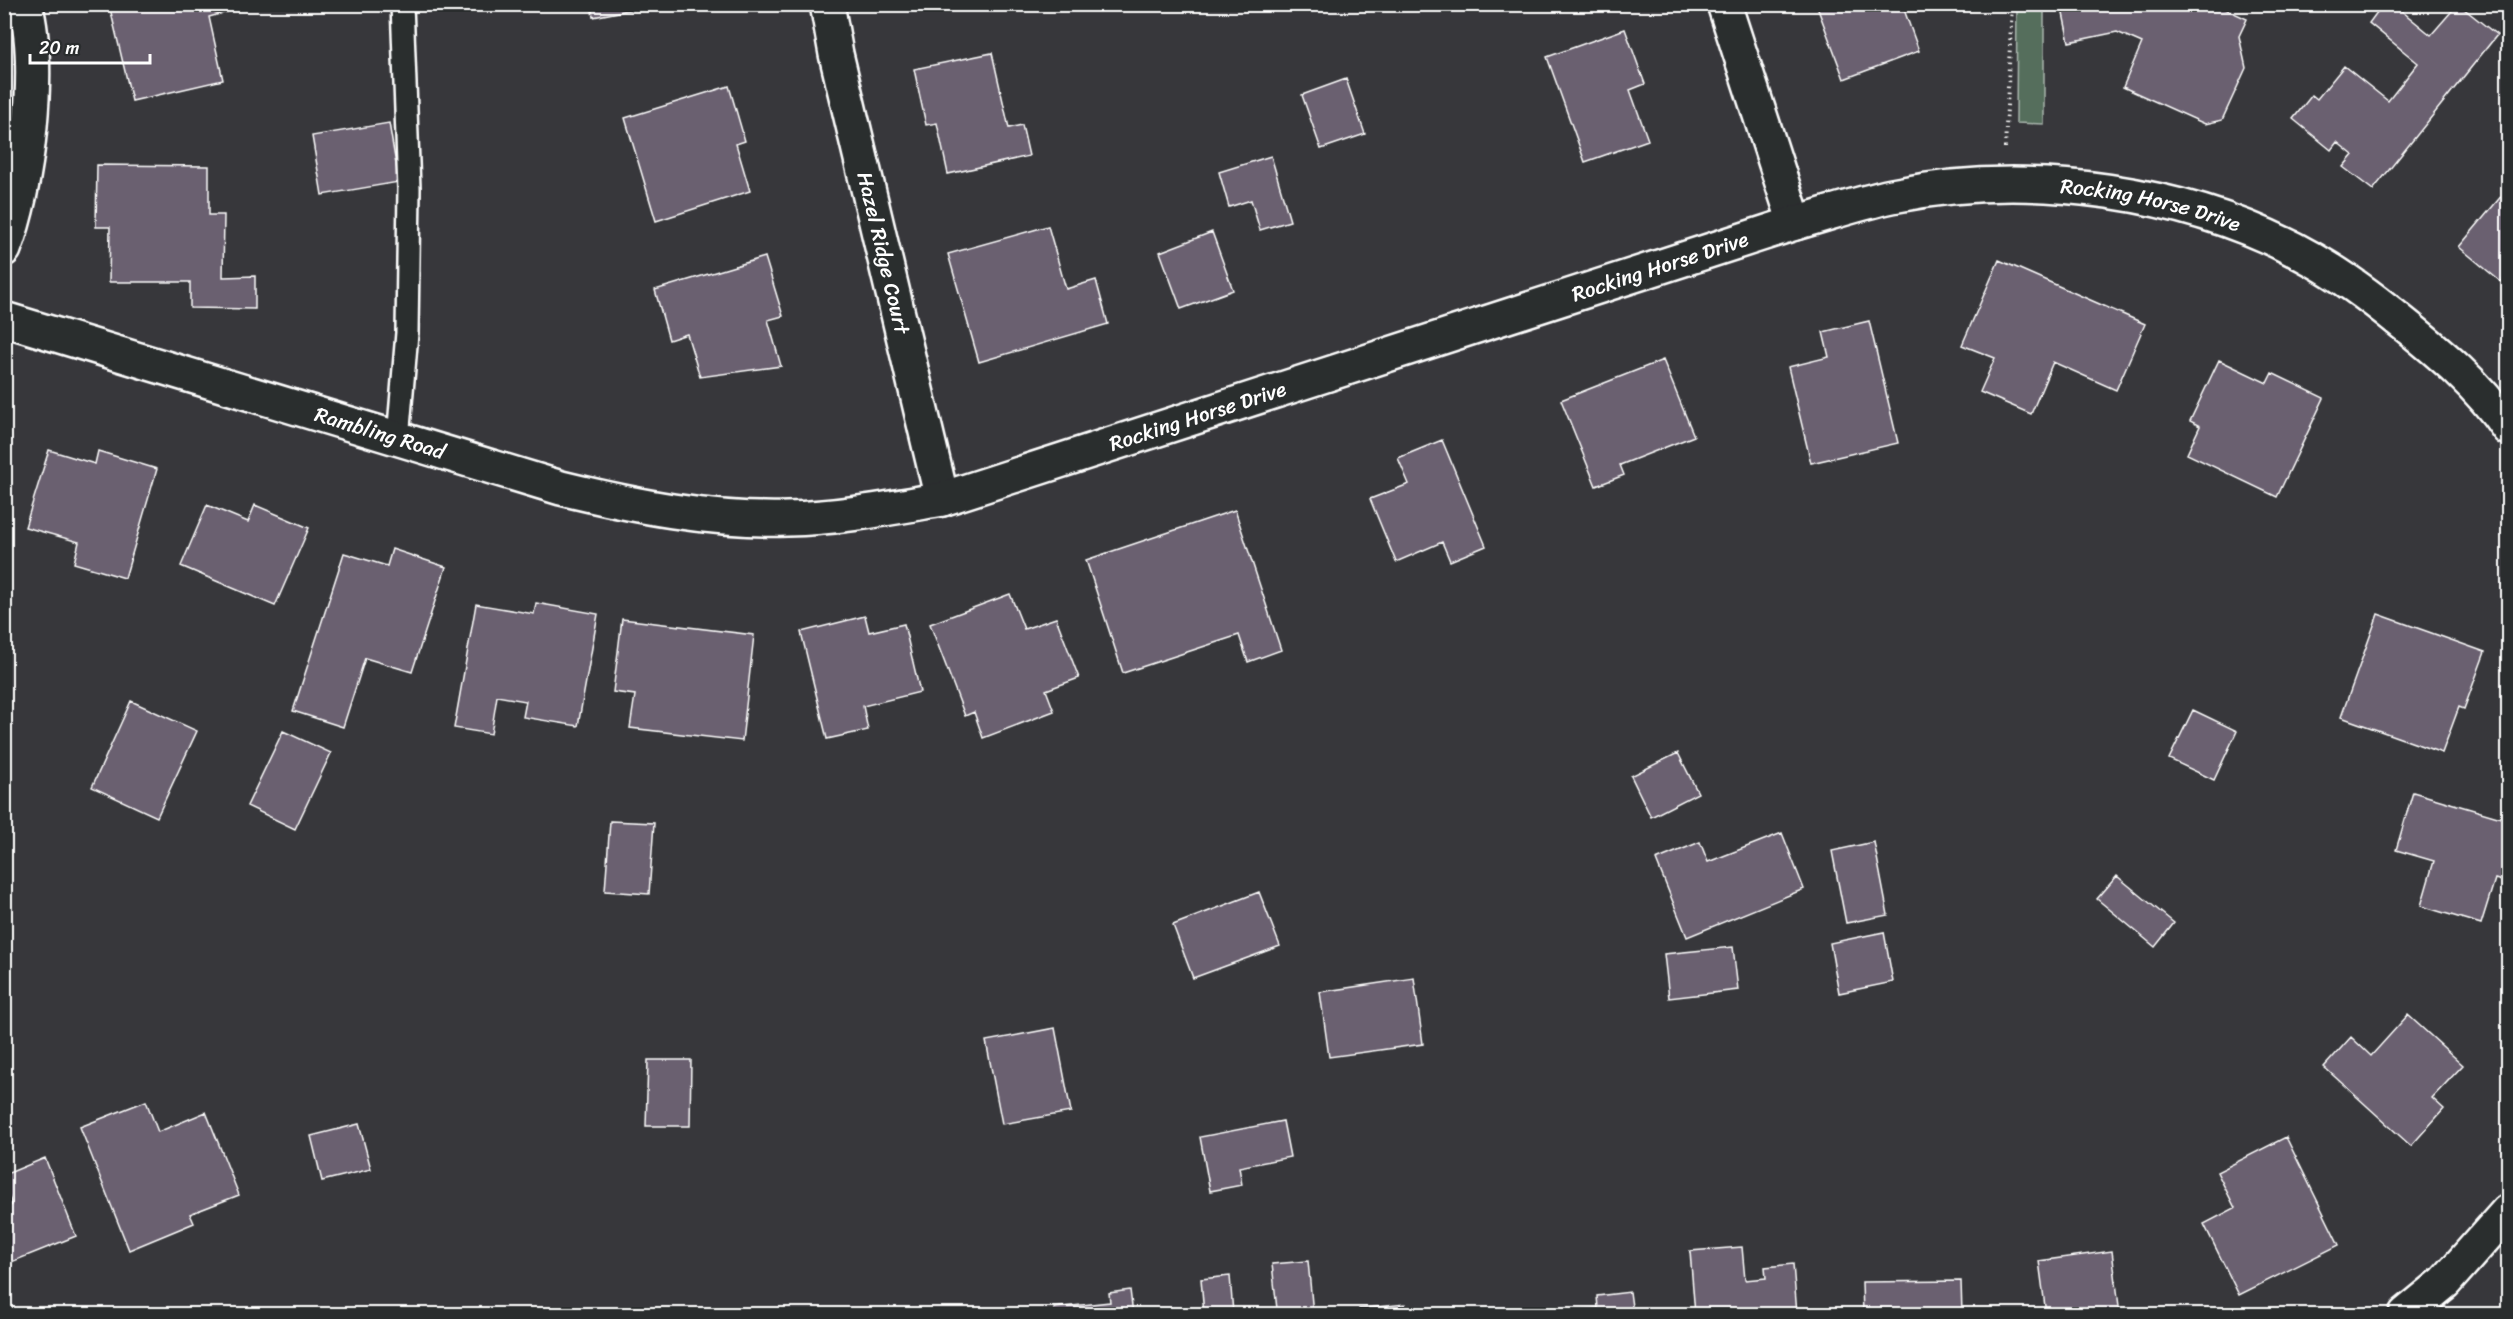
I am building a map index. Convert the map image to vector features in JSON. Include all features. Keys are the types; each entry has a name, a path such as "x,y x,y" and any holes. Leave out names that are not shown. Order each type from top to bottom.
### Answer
{"street":[{"path":"4,249 25,170 32,94 30,25 25,4"},
{"name":"Hazel Ridge Court","path":"827,4 836,54 942,499"},
{"path":"1724,4 1795,223"},
{"name":"Rocking Horse Drive","path":"762,518 786,519 859,514 942,499 1795,223 1892,196 1975,185 2063,185 2150,198 2245,227 2313,260 2372,298 2445,357 2508,428"},
{"name":"Rambling Road","path":"4,319 561,488 633,506 710,516 762,518"},
{"path":"2406,1314 2445,1282 2508,1211"}],"lane":[{"path":"398,439 407,333 409,189 402,4"}],"path":[{"path":"2003,185 2012,4"}],"green space":[{"path":"2017,5 2044,5 2044,124 2016,123"}],"building":[{"path":"109,4 225,4 227,12 209,17 223,80 132,101"},
{"path":"591,4 659,4 593,17"},
{"path":"1816,4 1902,4 1919,51 1844,79"},
{"path":"2061,4 2215,4 2247,19 2239,36 2246,68 2222,120 2205,124 2123,87 2142,43 2117,32 2069,42"},
{"path":"2383,4 2393,4 2431,35 2458,4 2497,35 2373,190 2343,167 2353,155 2337,142 2331,150 2293,119 2312,95 2317,99 2344,66 2388,101 2418,63 2369,23"},
{"path":"1625,29 1645,84 1630,90 1648,140 1585,162 1547,57"},
{"path":"992,53 1009,128 1022,125 1029,156 948,174 937,123 926,125 914,69"},
{"path":"1346,79 1365,134 1321,149 1302,95"},
{"path":"729,86 745,141 736,144 750,191 656,221 625,118"},
{"path":"389,123 399,182 322,195 312,136"},
{"path":"1271,156 1290,221 1260,230 1251,200 1229,207 1219,172"},
{"path":"97,165 209,166 209,215 224,215 223,277 255,276 255,309 190,308 190,282 109,282 110,227 96,227"},
{"path":"2508,188 2508,273 2501,282 2459,247"},
{"path":"1048,226 1066,289 1096,280 1108,324 979,362 948,254"},
{"path":"1212,232 1233,290 1181,309 1160,252"},
{"path":"765,257 783,316 768,320 781,366 700,377 687,334 669,340 655,290"},
{"path":"1999,260 2145,324 2116,390 2053,362 2031,414 1980,392 1995,358 1962,345"},
{"path":"1869,321 1898,443 1811,463 1788,367 1829,357 1823,332"},
{"path":"1663,360 1694,436 1620,465 1624,475 1596,486 1561,400"},
{"path":"2219,360 2267,383 2272,373 2324,398 2277,497 2187,454 2200,426 2190,421"},
{"path":"1442,440 1486,546 1450,561 1442,542 1396,562 1370,499 1409,484 1398,458"},
{"path":"49,450 95,464 98,451 157,469 125,578 74,563 79,542 25,527"},
{"path":"207,505 248,522 255,505 309,528 275,606 181,566"},
{"path":"1235,510 1281,650 1248,662 1239,635 1123,673 1086,560"},
{"path":"392,549 446,567 412,672 365,658 343,727 293,711 344,553 387,566"},
{"path":"1010,594 1024,629 1056,618 1079,678 1046,690 1054,711 983,738 974,712 965,716 930,624"},
{"path":"536,603 598,614 578,726 523,717 526,701 497,696 491,734 454,728 476,604 534,614"},
{"path":"2378,614 2485,652 2464,709 2459,707 2442,753 2341,717"},
{"path":"865,616 869,632 904,624 920,692 863,706 868,730 827,739 801,632"},
{"path":"622,619 754,635 742,741 630,728 635,695 613,692"},
{"path":"131,701 197,731 157,817 92,787"},
{"path":"2193,710 2237,731 2214,780 2169,759"},
{"path":"283,731 331,753 295,829 247,806"},
{"path":"1678,753 1698,793 1651,817 1631,776"},
{"path":"2413,792 2508,820 2508,883 2495,879 2481,924 2421,906 2434,861 2396,850"},
{"path":"610,821 654,823 649,894 605,891"},
{"path":"1782,833 1804,889 1687,937 1656,860 1700,842 1708,862"},
{"path":"1874,842 1888,915 1846,923 1832,851"},
{"path":"2117,876 2174,923 2155,947 2097,899"},
{"path":"1259,892 1280,946 1193,978 1173,925"},
{"path":"1884,932 1893,982 1839,993 1830,943"},
{"path":"1733,947 1738,990 1669,998 1664,954"},
{"path":"1414,978 1423,1044 1329,1057 1320,992"},
{"path":"2408,1015 2463,1065 2432,1098 2444,1109 2411,1146 2324,1067 2351,1037 2371,1056"},
{"path":"1055,1028 1071,1112 1002,1124 986,1041"},
{"path":"648,1060 691,1060 690,1126 646,1126"},
{"path":"146,1101 158,1132 206,1112 239,1195 190,1214 194,1223 129,1250 80,1127"},
{"path":"1283,1121 1290,1157 1239,1167 1242,1185 1210,1191 1200,1137"},
{"path":"359,1124 371,1169 322,1181 311,1136"},
{"path":"2286,1137 2339,1245 2239,1295 2204,1224 2235,1208 2217,1172"},
{"path":"45,1158 76,1236 4,1265 4,1209 12,1205 4,1185 4,1175"},
{"path":"1742,1247 1745,1280 1766,1278 1765,1267 1793,1264 1797,1314 1695,1314 1690,1251"},
{"path":"2112,1251 2120,1314 2046,1314 2039,1261"},
{"path":"1308,1261 1313,1314 1204,1314 1201,1279 1230,1276 1233,1313 1277,1309 1272,1264"},
{"path":"1961,1281 1962,1314 1863,1314 1862,1282"},
{"path":"1130,1290 1133,1314 1055,1314 1054,1308 1110,1302 1109,1293"},
{"path":"1630,1292 1633,1314 1545,1314 1598,1308 1597,1296"},
{"path":"1405,1304 1407,1314 1360,1314 1359,1309"}]}
